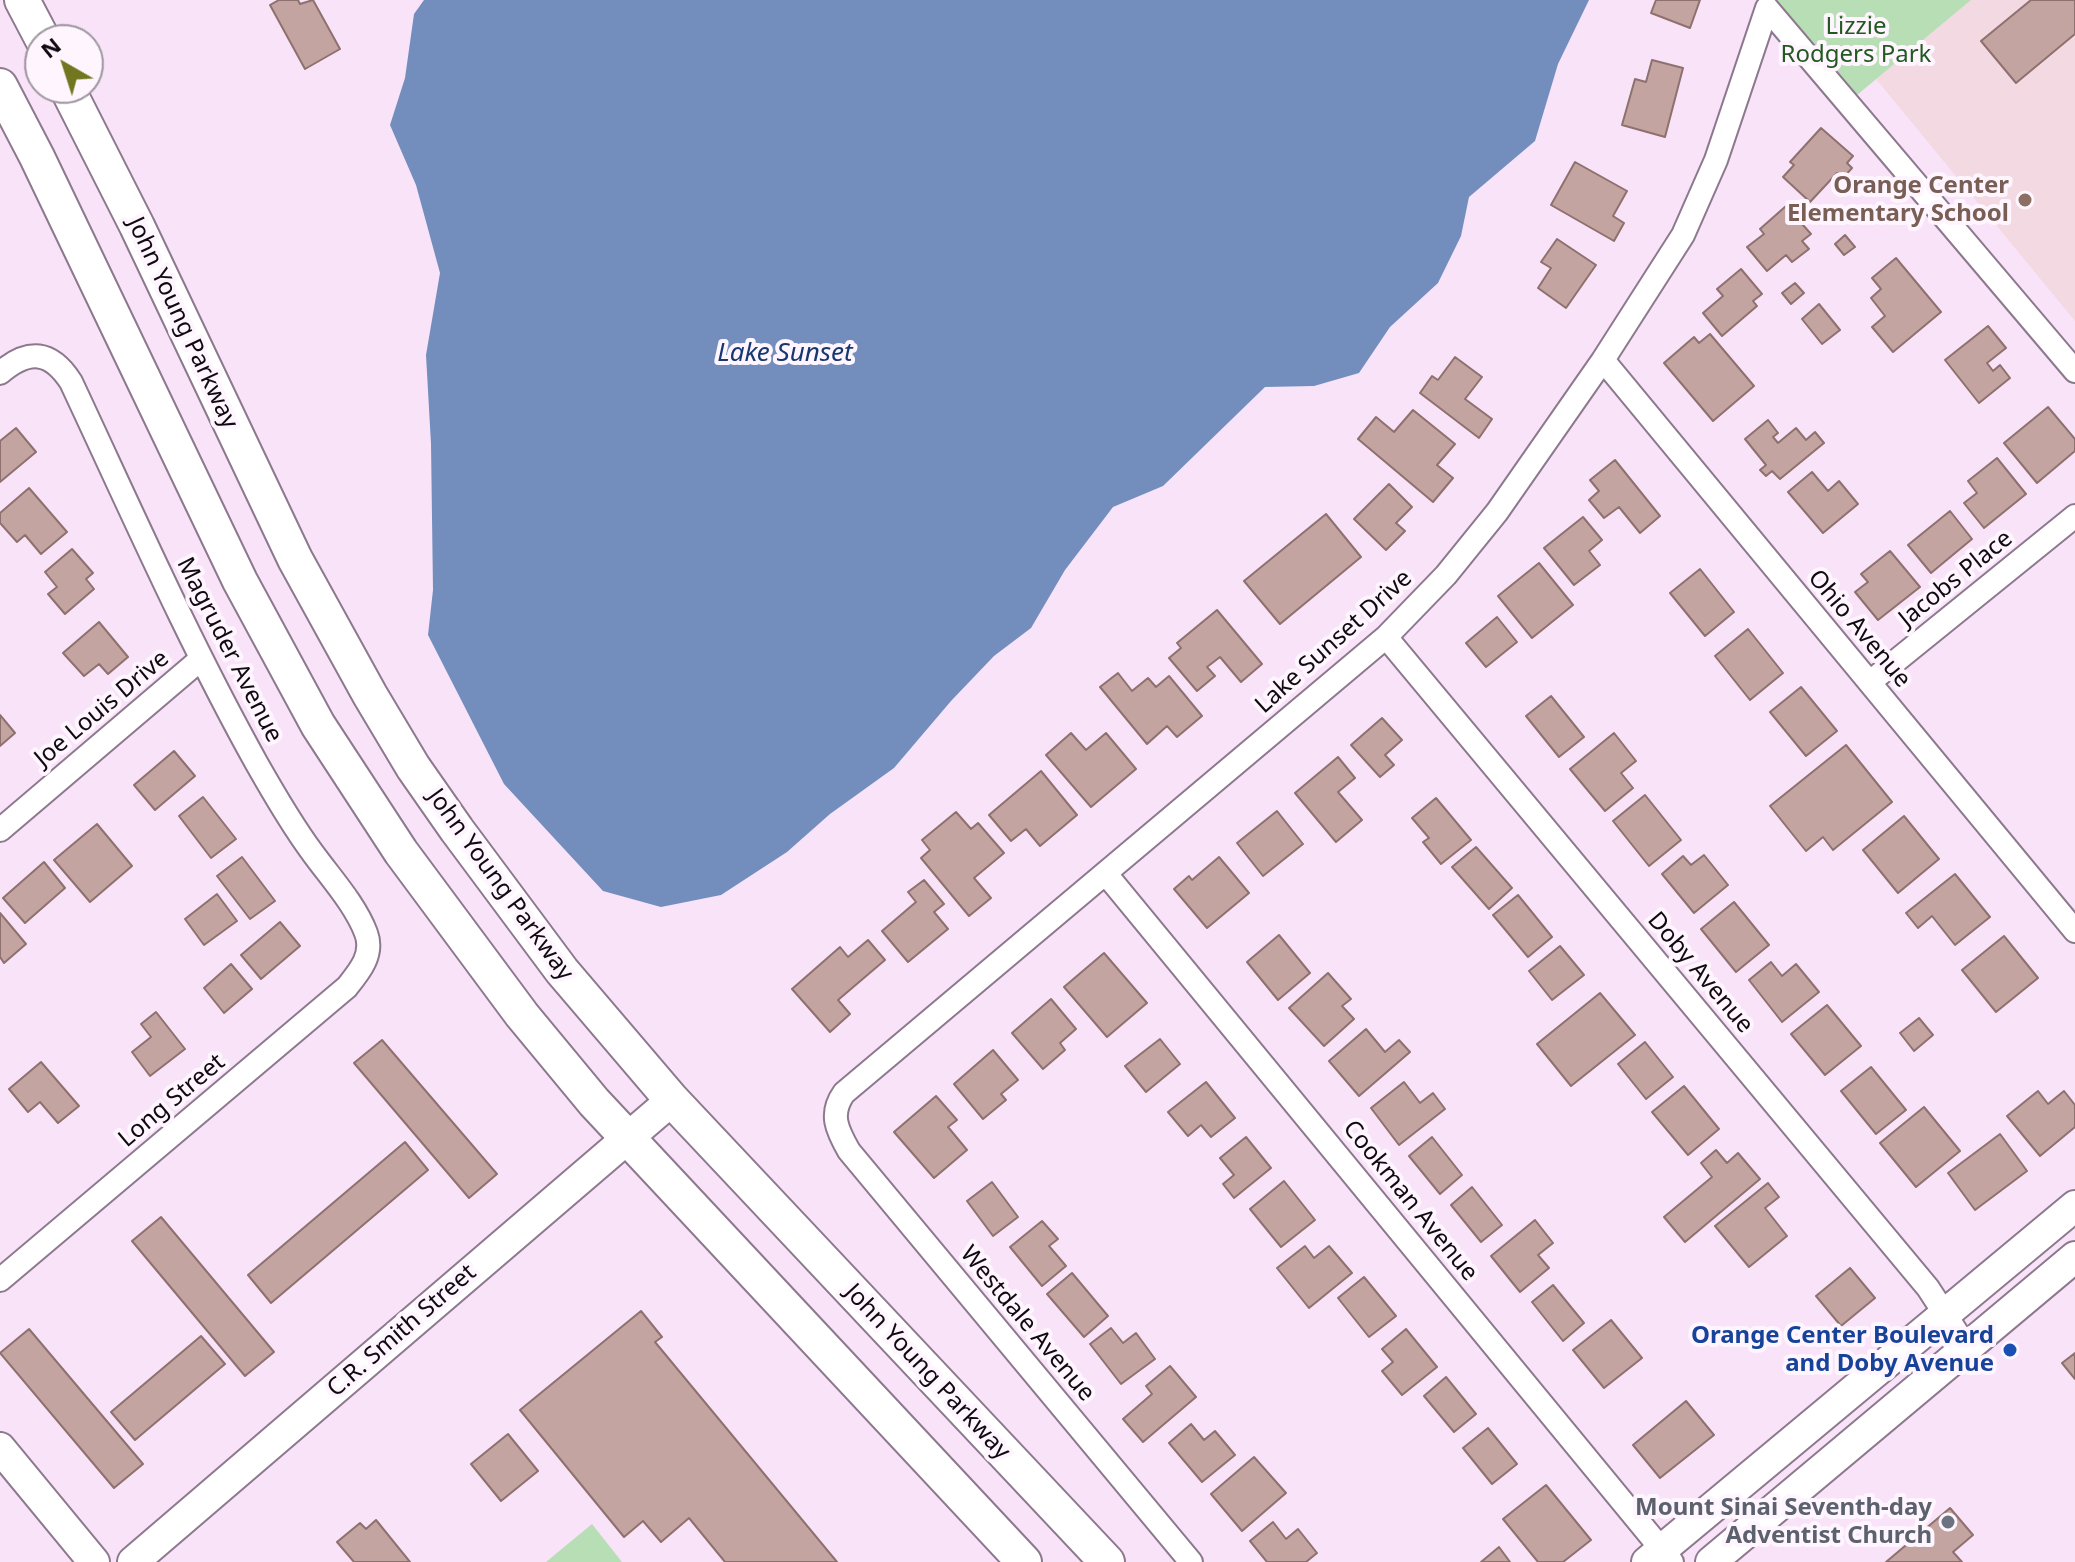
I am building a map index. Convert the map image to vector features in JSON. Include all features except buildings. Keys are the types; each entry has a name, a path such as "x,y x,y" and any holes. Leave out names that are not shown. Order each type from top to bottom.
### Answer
{"main road":[{"path":"22,0 35,24"},
{"path":"0,86 233,567 318,725 358,789 452,924 522,1015 628,1138 1024,1562"},
{"name":"John Young Parkway","path":"75,104 137,226 295,559 413,767 504,897 562,971 672,1100 1107,1562"}],"street":[{"name":"Lake Sunset Drive","path":"834,1114 844,1093 1386,637 1446,575 1497,512 1603,360 1683,235 1716,160 1767,8 2075,371"},
{"name":"Magruder Avenue","path":"0,373 17,361 39,356 55,360 71,382 201,659 258,767 296,829 360,920 367,937 367,955"},
{"name":"Ohio Avenue","path":"1603,360 2075,931"},
{"name":"Jacobs Place","path":"1870,682 2075,516"},
{"name":"Doby Avenue","path":"1386,637 1928,1288 1967,1348"},
{"name":"Joe Louis Drive","path":"0,830 201,659"},
{"name":"Cookman Avenue","path":"1106,874 1660,1558"},
{"name":"Long Street","path":"0,1280 347,987 362,969 367,955"},
{"name":"C.R. Smith Street","path":"133,1562 672,1100"},
{"name":"Westdale Avenue","path":"834,1114 838,1132 849,1151 1191,1562"},
{"path":"1660,1558 2075,1206"},
{"path":"1711,1562 2075,1257"},
{"path":"0,1448 94,1562"}],"shaded area":[{"name":"Orange Center Elementary School","path":"1971,0 2075,0 2075,321 1876,79"}],"green space":[{"name":"Lizzie Rodgers Park","path":"1768,0 1971,0 1851,100"},
{"path":"592,1524 622,1562 546,1562"}],"water":[{"name":"Lake Sunset","path":"424,0 1589,0 1558,64 1535,141 1469,197 1461,236 1438,283 1390,327 1359,373 1314,386 1265,387 1163,486 1113,507 1065,570 1031,628 994,656 894,768 830,814 787,852 721,895 661,907 603,891 504,784 428,635 433,590 426,355 440,273 416,185 390,125 405,78 414,14"}],"place":[{"name":"Orange Center Elementary School","path":"2025,200"},
{"name":"Orange Center Boulevard and Doby Avenue","path":"2010,1350"},
{"name":"Mount Sinai Seventh-day Adventist Church","path":"1948,1522"}]}
